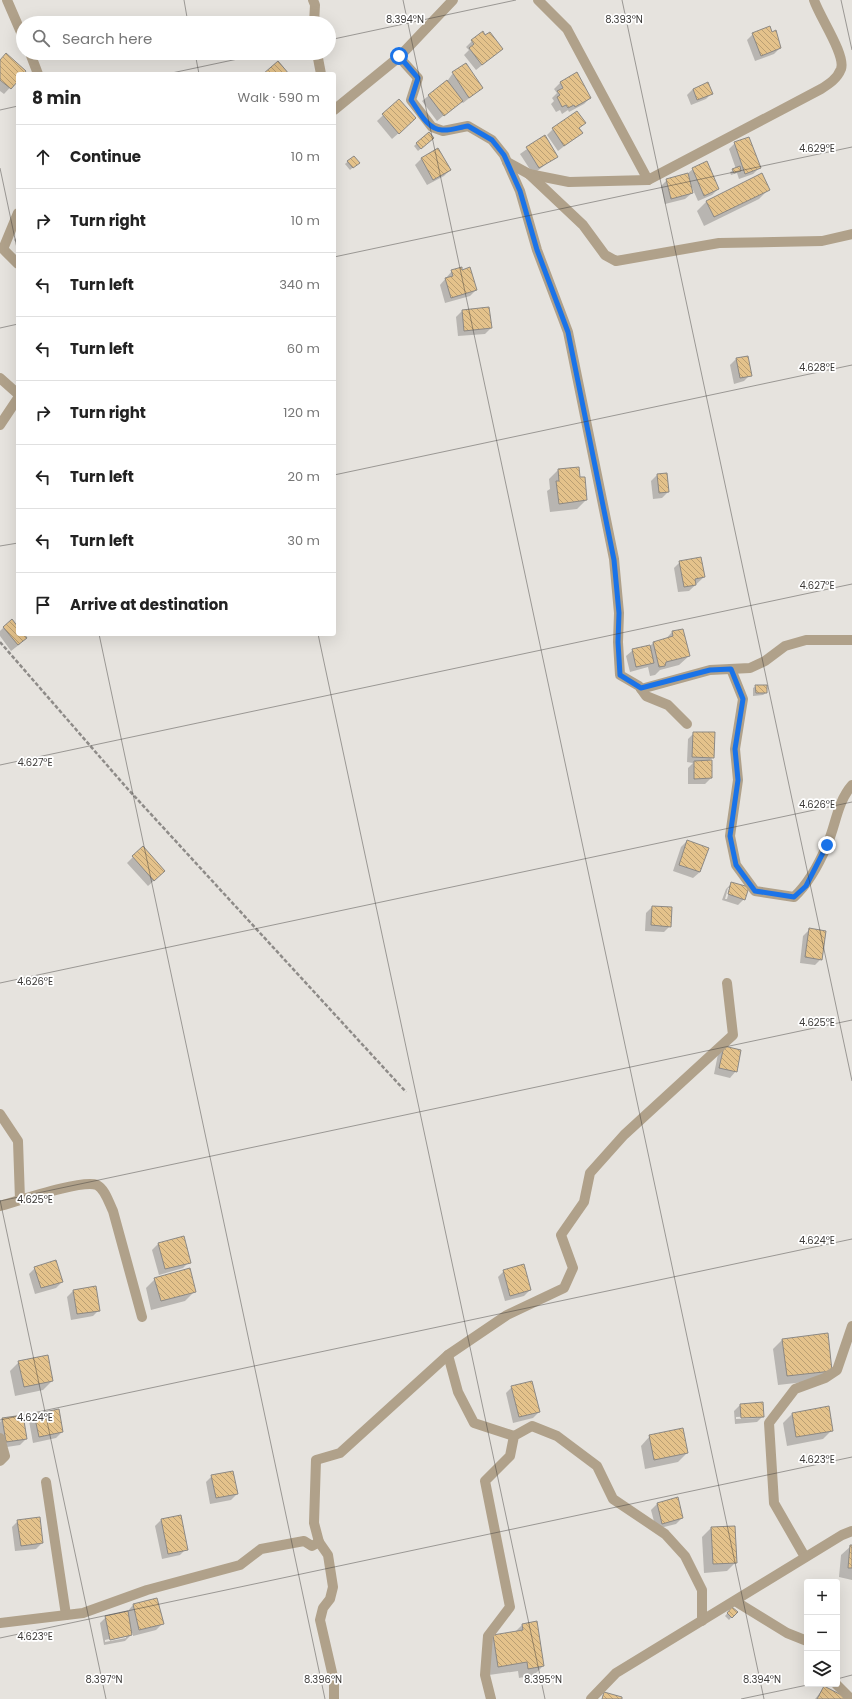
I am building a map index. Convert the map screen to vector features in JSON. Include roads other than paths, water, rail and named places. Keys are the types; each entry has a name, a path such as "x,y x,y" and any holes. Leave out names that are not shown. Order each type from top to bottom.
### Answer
{"street":[{"path":"7,0 16,21"},
{"path":"313,0 315,5 314,16"},
{"path":"336,108 399,56 453,0"},
{"path":"538,0 567,29 648,180"},
{"path":"529,174 569,182 648,180 821,89 835,79 841,68 841,57 817,10 814,0"},
{"path":"399,56 418,78 411,100 432,127 443,131 468,126 492,140 504,155 520,191 537,250 568,332 614,560 619,613 618,642 620,675 641,688 646,696 668,705 687,724"},
{"path":"33,60 37,72"},
{"path":"318,60 321,72"},
{"path":"507,162 529,174 583,225 605,255 616,261 719,243 822,241 852,234"},
{"path":"16,217 3,249 16,262"},
{"path":"0,378 16,392"},
{"path":"0,425 16,401"},
{"path":"641,688 710,670 750,668 765,661 785,646 806,640 852,640"},
{"path":"731,669 743,699 735,749 738,780 730,836 736,865 755,891 794,897 806,886 827,845 838,811 847,790 852,785"},
{"path":"334,1699 334,1681 320,1620 323,1608 330,1599 333,1587 328,1555 319,1542 314,1523 316,1460 340,1453 448,1355 507,1315 564,1288 572,1268 561,1235 584,1202 590,1172 624,1135 733,1035 727,983"},
{"path":"0,1114 18,1141 20,1200"},
{"path":"0,1206 74,1186 89,1184 98,1185 106,1194 113,1211 142,1317"},
{"path":"805,1557 774,1503 769,1423 795,1389 825,1378 837,1370 852,1326"},
{"path":"448,1355 458,1392 474,1423 514,1436 532,1426 557,1436 597,1466 613,1499 665,1534 685,1556 702,1590 702,1621"},
{"path":"491,1699 485,1674 488,1636 510,1607 485,1481 510,1456 514,1436"},
{"path":"0,1438 5,1456 0,1461"},
{"path":"46,1482 66,1615"},
{"path":"591,1699 616,1673 805,1557 852,1531"},
{"path":"0,1623 83,1612 147,1590 240,1565 261,1550 304,1541 312,1546 319,1542"},
{"path":"735,1601 787,1633 804,1640"},
{"path":"839,1687 851,1699"}]}
